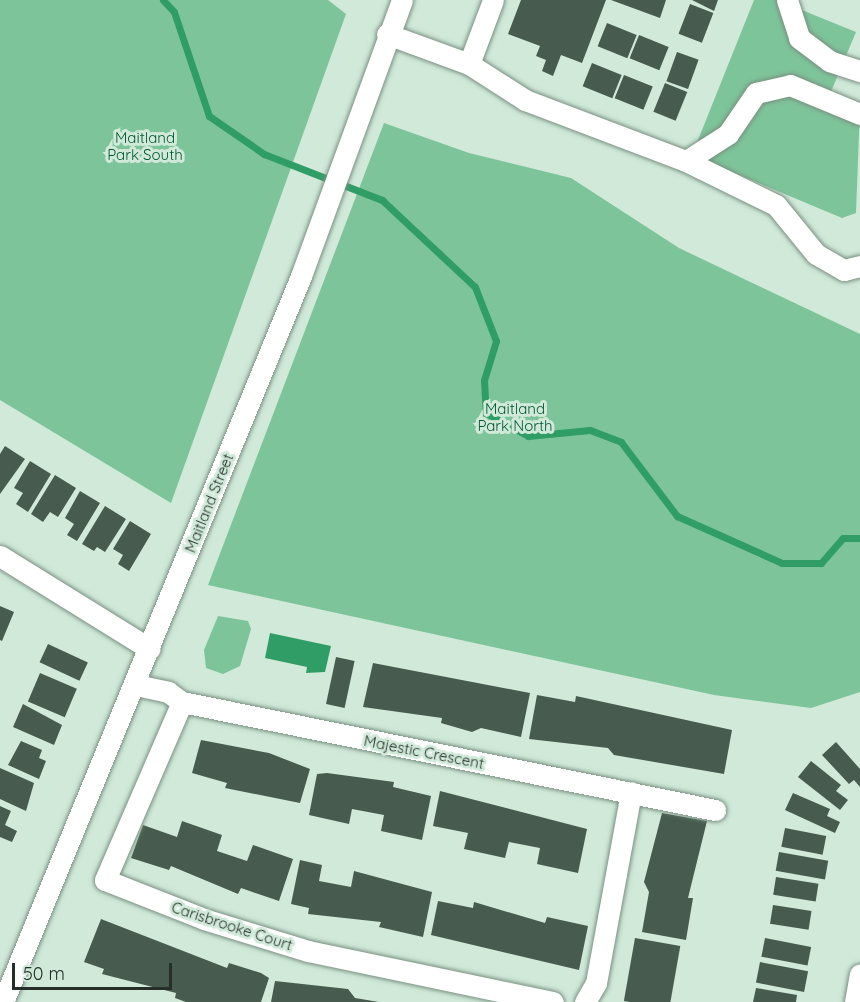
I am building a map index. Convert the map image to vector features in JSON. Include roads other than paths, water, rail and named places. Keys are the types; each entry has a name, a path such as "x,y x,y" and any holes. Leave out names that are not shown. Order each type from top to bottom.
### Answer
{"street":[{"name":"Maitland Street","path":"3,1002 136,686 328,205 387,34 402,0"},
{"path":"469,64 493,0"},
{"path":"787,0 799,38 829,61 860,71"},
{"path":"387,34 469,64 525,100 686,161 776,205 816,254 844,270 860,266"},
{"path":"686,161 728,134 756,93 790,85 860,114"},
{"path":"0,556 150,649"},
{"name":"Majestic Crescent","path":"136,686 168,692 182,702 716,810"},
{"name":"Carisbrooke Court","path":"182,702 105,880 308,951 553,1002"},
{"path":"585,1002 596,983 631,792"},
{"path":"855,1002 860,974"}],"waterway":[{"path":"163,0 174,12 209,116 264,154 382,200 475,287 496,341 484,380 486,413 528,436 590,430 621,442 677,516 782,563 821,563 843,538 860,538"}],"park label":[{"name":"Maitland Park South","path":"145,146"},
{"name":"Maitland Park North","path":"515,416"}]}
